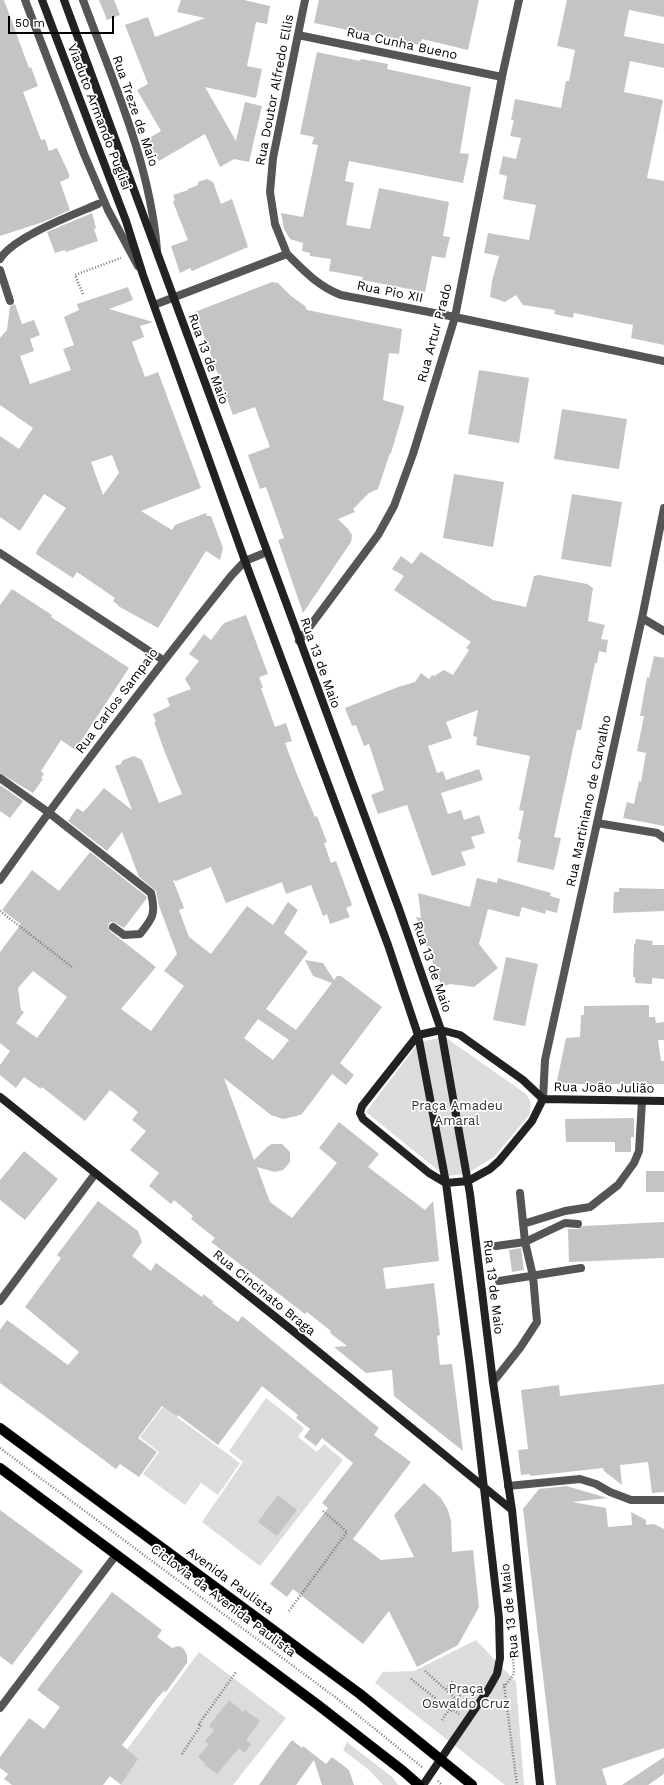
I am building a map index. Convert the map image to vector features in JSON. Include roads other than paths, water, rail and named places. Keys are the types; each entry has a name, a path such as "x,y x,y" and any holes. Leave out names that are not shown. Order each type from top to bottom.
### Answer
{"main road":[{"name":"Viaduto Armando Puglisi","path":"42,0 126,221"},
{"name":"Viaduto Armando Puglisi","path":"64,0 136,198"},
{"name":"Rua 13 de Maio","path":"136,198 399,910 441,1030 468,1181 493,1382 512,1510 540,1785"},
{"name":"Rua 13 de Maio","path":"126,221 143,275 245,561 388,944 418,1035 446,1184 484,1486 499,1618 500,1658 497,1674 488,1690 423,1785"},
{"path":"441,1030 460,1035 523,1080 543,1099 532,1120 499,1161 490,1169 468,1181 446,1184 429,1173 363,1119 360,1113 362,1106 418,1035 441,1030"},
{"name":"Rua Cincinato Braga","path":"0,1096 95,1174 293,1331 512,1510"},
{"name":"Rua João Julião","path":"543,1099 664,1101"},
{"name":"Avenida Paulista","path":"0,1428 360,1694 472,1785"},
{"path":"0,1468 318,1705 419,1785"}],"street":[{"path":"25,0 84,154 108,210 143,275"},
{"name":"Rua Treze de Maio","path":"83,0 134,138 155,224 158,256"},
{"name":"Rua Doutor Alfredo Ellis","path":"287,254 274,224 270,192 273,158 305,0"},
{"name":"Rua Artur Prado","path":"299,641 378,535 394,506 413,454 455,317 502,77 519,0"},
{"name":"Rua Cunha Bueno","path":"298,35 502,77"},
{"path":"0,259 4,253 28,237 98,204"},
{"path":"154,305 287,254"},
{"name":"Rua Pio XII","path":"287,254 311,278 326,289 341,295 455,317 664,362"},
{"path":"0,270 10,301"},
{"name":"Rua Martiniano de Carvalho","path":"543,1099 545,1060 642,618 664,508"},
{"name":"Rua Carlos Sampaio","path":"0,880 48,812 163,660 231,576 245,561 267,552"},
{"path":"0,553 163,660"},
{"path":"642,618 664,631"},
{"path":"0,778 48,812 151,893 154,908 153,916 140,934 124,935 113,927"},
{"path":"597,823 657,833 664,838"},
{"path":"523,1224 565,1211 590,1207 618,1185 634,1163 639,1151 642,1101"},
{"path":"0,1301 95,1174"},
{"path":"493,1382 520,1348 537,1322 533,1276 525,1242 520,1193"},
{"path":"565,1211 565,1223"},
{"path":"496,1246 525,1242 565,1223 578,1224"},
{"path":"499,1281 582,1268"},
{"path":"508,1486 580,1479 596,1484 610,1492 631,1500 664,1500"},
{"path":"0,1708 116,1555"}],"park label":[{"name":"Praça Amadeu Amaral","path":"457,1114"},
{"name":"Praça Oswaldo Cruz","path":"466,1696"}]}
